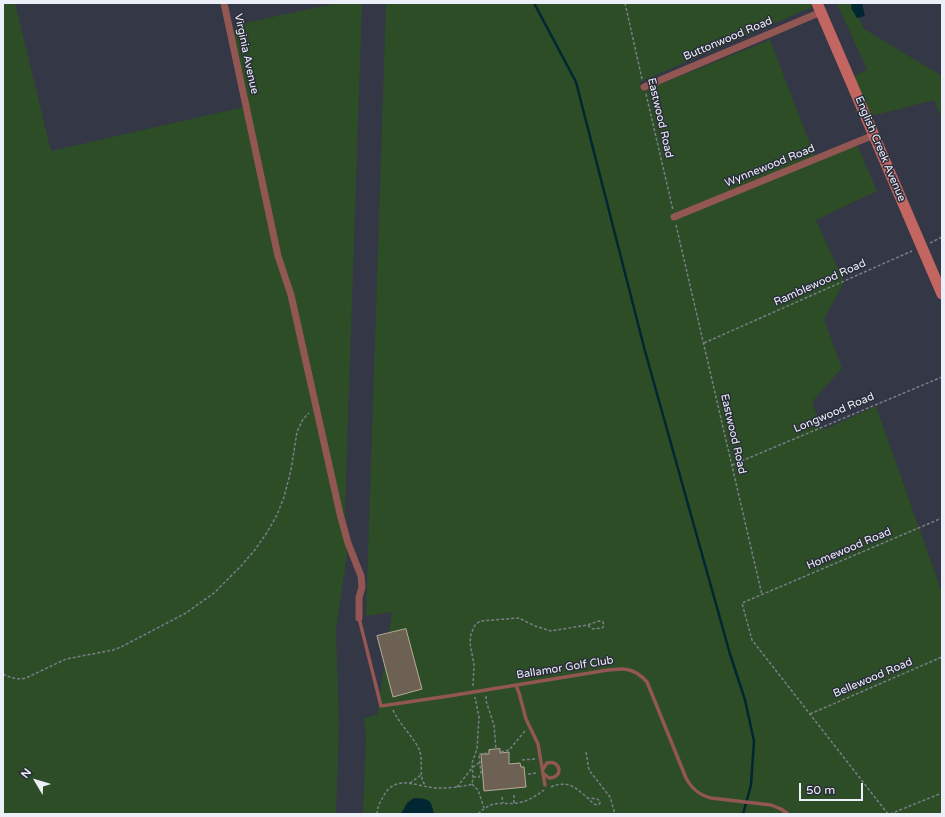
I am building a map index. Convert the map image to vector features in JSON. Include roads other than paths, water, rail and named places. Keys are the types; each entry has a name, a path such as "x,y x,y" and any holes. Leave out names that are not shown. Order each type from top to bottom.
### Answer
{"main road":[{"name":"English Creek Avenue","path":"819,7 942,294"}],"street":[{"name":"Virginia Avenue","path":"224,3 278,256 291,295 340,514 348,543 362,576 362,587 358,598 359,618"},
{"name":"Buttonwood Road","path":"644,87 819,7"},
{"name":"Wynnewood Road","path":"674,217 874,135"}],"lane":[{"name":"Ballamor Golf Club","path":"359,618 381,706 618,668 634,671 647,682 690,785 698,792 706,796 777,806 788,814"},
{"path":"516,685 530,728 536,739 545,785"},
{"path":"549,762 554,763 559,769 557,776 552,778 547,777 543,772 545,765 549,762"}],"water":[{"path":"852,3 862,3 865,16 857,18 851,8"},
{"path":"414,798 428,801 432,805 434,814 401,814 407,803"}],"waterway":[{"path":"534,3 576,82 645,351 730,654 745,700 754,741 751,785 743,814"}]}
